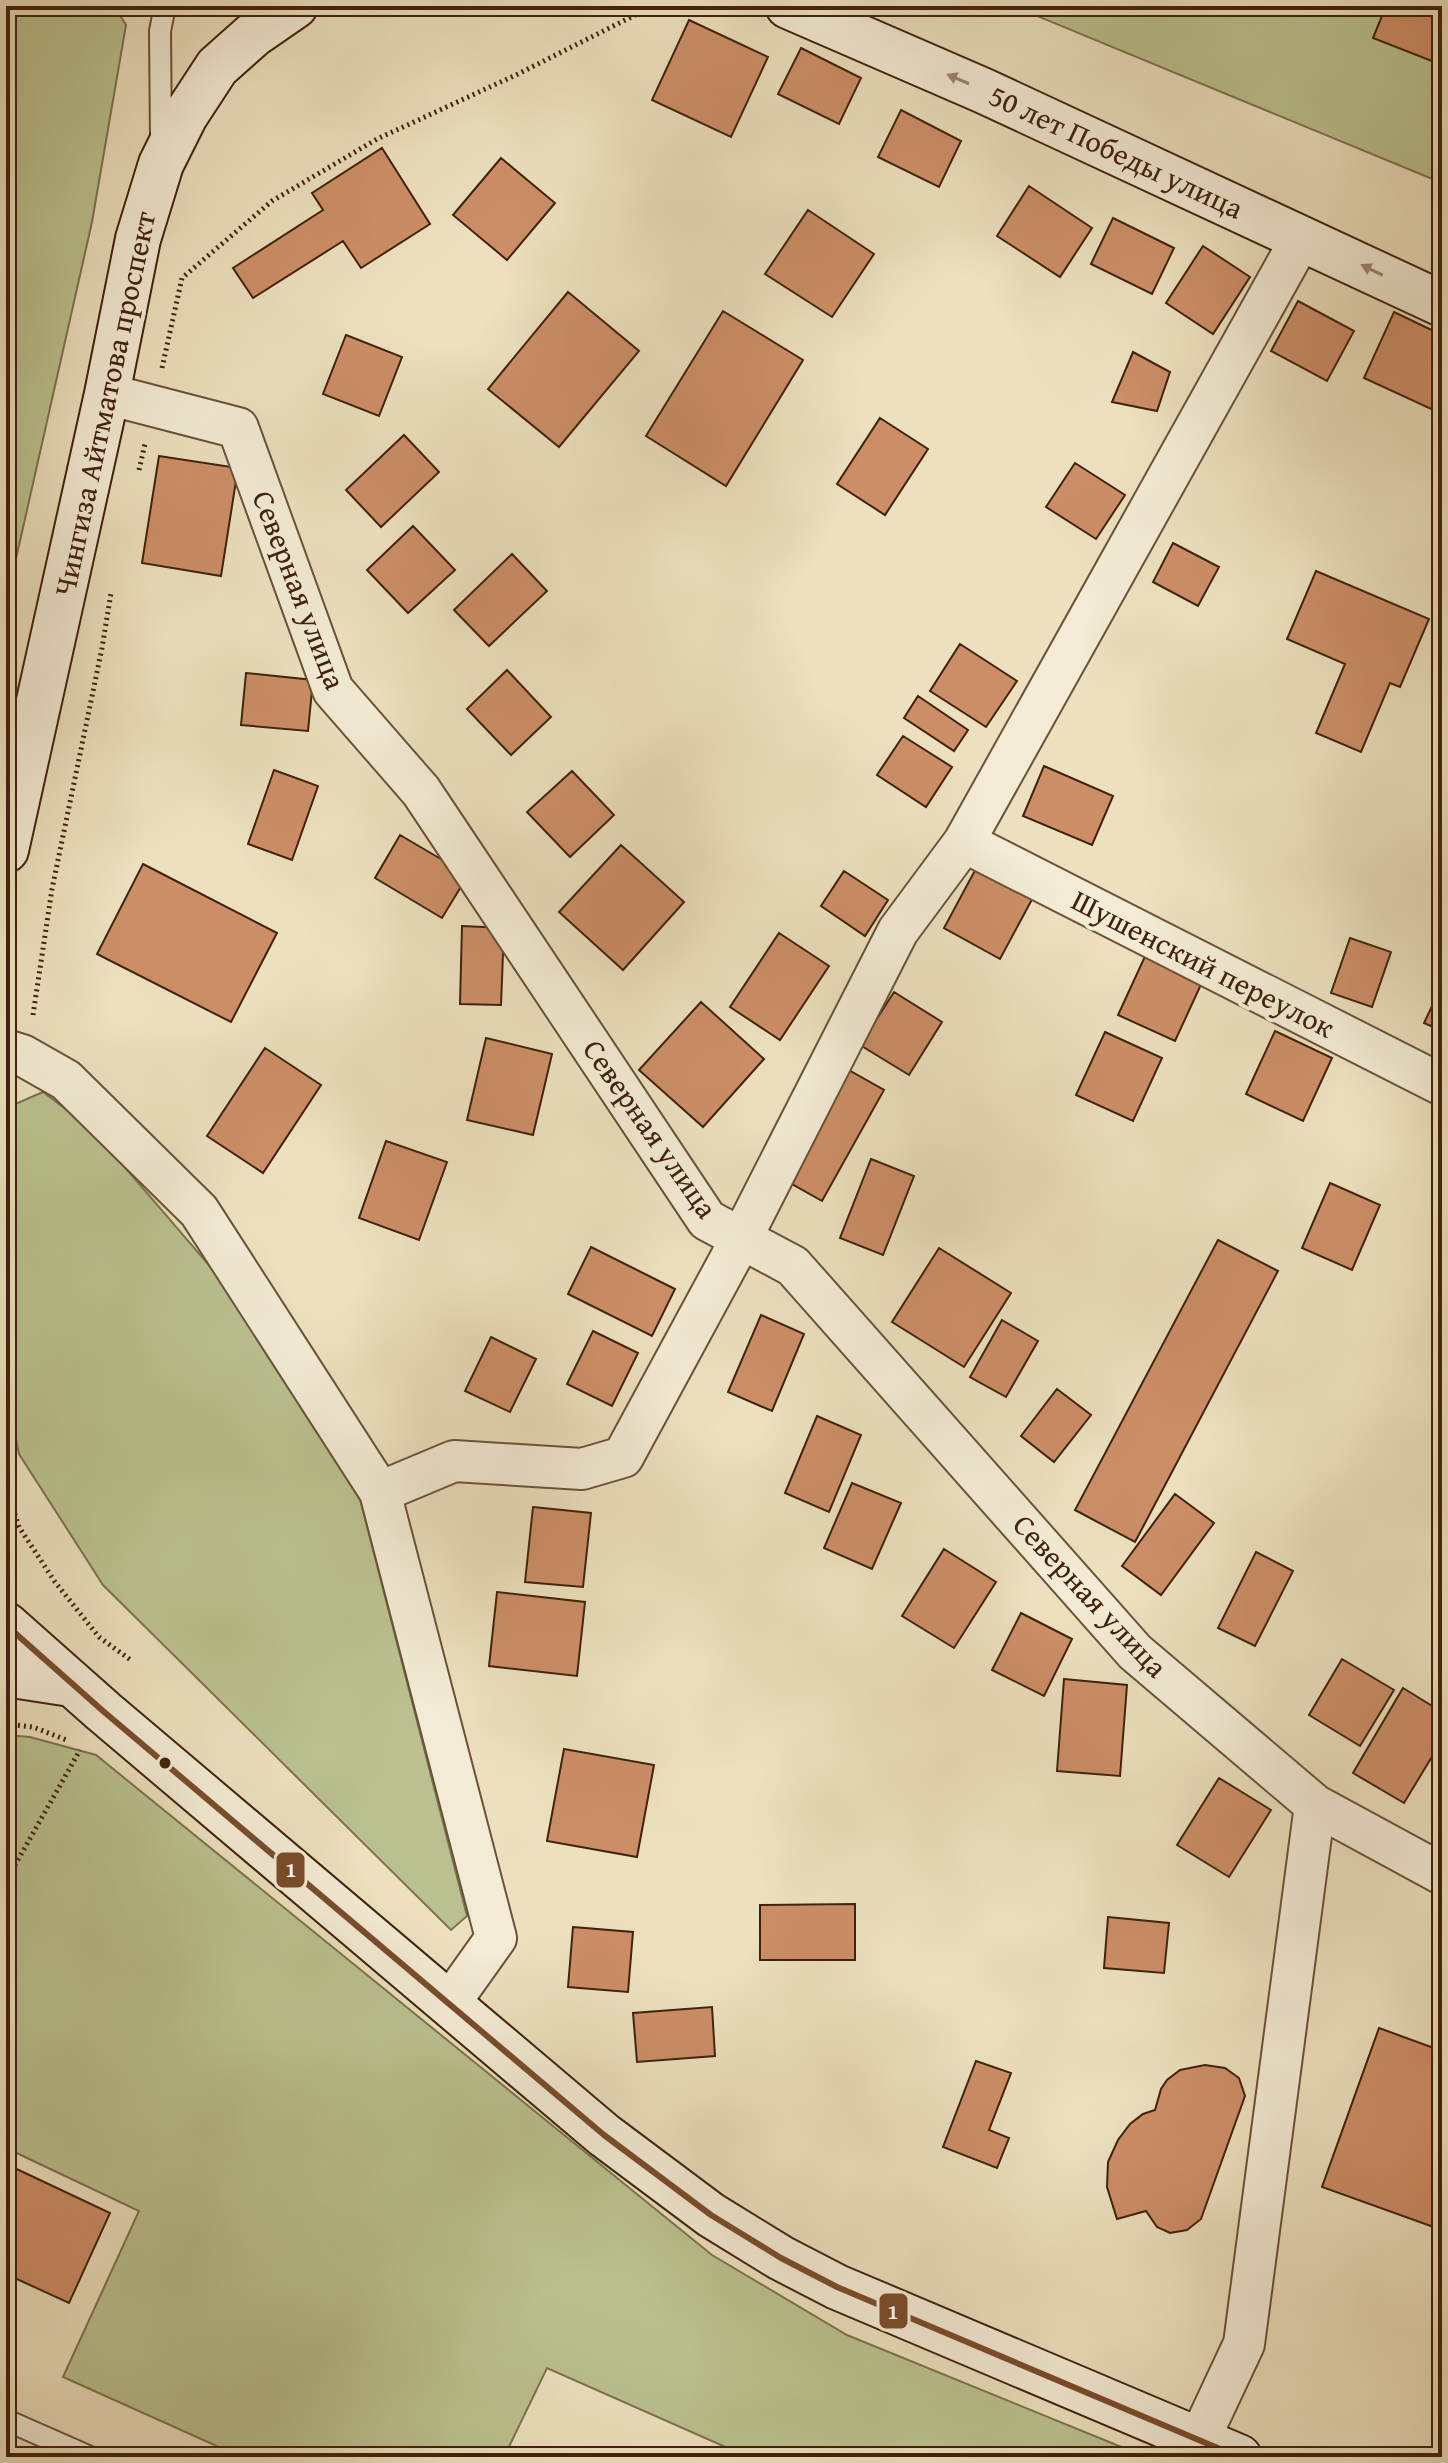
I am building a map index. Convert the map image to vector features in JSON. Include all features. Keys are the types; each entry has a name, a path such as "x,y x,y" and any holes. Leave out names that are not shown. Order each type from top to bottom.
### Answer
{"main road":[{"name":"Чингиза Айтматова проспект","path":"6,850 107,394 138,239 161,164 185,116 217,67 253,35 295,6"},
{"name":"50 лет Победы улица","path":"788,6 984,91 1442,304"},
{"path":"6,1625 71,1684 604,2135 711,2215 781,2258 837,2287 1239,2457"},
{"path":"6,1674 71,1684"}],"street":[{"path":"380,1492 454,1461 582,1469 623,1457 741,1239 898,931 964,842 1302,237"},
{"name":"Северная улица","path":"107,394 238,428 333,690 421,791 707,1220 793,1266 1135,1652 1315,1805 1442,1874"},
{"name":"Шушенский переулок","path":"964,842 1442,1085"},
{"path":"6,1050 22,1055 66,1080 199,1211 380,1492 496,1938 449,2004"},
{"path":"1199,2440 1244,2344 1315,1805"}],"lane":[{"path":"161,164 160,31 165,6"},
{"path":"6,2420 90,2457"}],"path":[{"path":"6,1485 19,1527 55,1582 99,1637 132,1661"},
{"path":"6,1724 33,1727 82,1746 6,1881"}],"green space":[{"path":"6,6 114,6 126,25 92,222 6,603"},
{"path":"1013,6 1442,6 1442,183"},
{"path":"43,1092 92,1129 238,1299 358,1491 467,1916 451,1930 103,1585 19,1454 6,1390 6,1125 13,1105"},
{"path":"6,1735 30,1737 96,1755 712,2255 847,2335 1146,2457 748,2457 547,2368 504,2457 241,2457 63,2377 139,2211 6,2148"}],"building":[{"path":"1386,6 1442,6 1442,65 1373,38"},
{"path":"689,20 768,57 731,137 652,100"},
{"path":"801,48 861,78 839,124 778,94"},
{"path":"901,110 961,141 939,187 878,157"},
{"path":"382,148 430,224 361,268 343,241 253,298 233,268 323,210 312,193"},
{"path":"501,158 555,203 507,260 453,215"},
{"path":"1029,186 1092,228 1060,277 997,236"},
{"path":"808,210 874,254 832,317 765,274"},
{"path":"1113,218 1174,248 1152,294 1091,264"},
{"path":"1203,246 1250,277 1213,334 1166,303"},
{"path":"568,292 639,351 559,447 488,389"},
{"path":"1298,301 1354,331 1327,381 1271,351"},
{"path":"723,311 803,360 726,486 646,436"},
{"path":"1394,312 1442,335 1442,414 1364,378"},
{"path":"346,335 402,357 379,416 323,394"},
{"path":"1133,352 1170,372 1157,411 1112,402"},
{"path":"880,418 928,449 885,515 837,484"},
{"path":"404,435 439,472 381,527 346,490"},
{"path":"159,456 238,468 221,576 142,563"},
{"path":"1075,463 1125,495 1096,539 1046,507"},
{"path":"413,526 455,570 408,613 367,570"},
{"path":"1173,543 1219,567 1198,606 1153,582"},
{"path":"512,554 547,591 489,646 454,610"},
{"path":"1316,571 1429,619 1400,687 1390,683 1361,752 1316,733 1345,664 1287,639"},
{"path":"960,644 1017,681 986,727 930,691"},
{"path":"507,670 551,717 511,755 467,709"},
{"path":"246,673 313,680 308,731 241,725"},
{"path":"918,696 968,730 954,751 904,718"},
{"path":"903,736 952,767 926,807 877,775"},
{"path":"1044,766 1113,796 1092,845 1023,816"},
{"path":"274,770 318,786 292,860 248,844"},
{"path":"572,771 614,815 570,857 527,812"},
{"path":"400,835 468,875 442,918 375,878"},
{"path":"621,845 684,902 623,970 559,912"},
{"path":"980,861 1036,892 1000,959 944,928"},
{"path":"143,864 277,933 231,1022 97,954"},
{"path":"844,871 888,900 865,936 821,906"},
{"path":"462,926 504,928 501,1005 460,1004"},
{"path":"779,933 829,966 780,1040 730,1007"},
{"path":"1350,938 1391,952 1372,1007 1331,993"},
{"path":"1147,952 1204,978 1175,1041 1118,1015"},
{"path":"1442,985 1442,1031 1424,1023"},
{"path":"894,992 942,1022 909,1075 860,1045"},
{"path":"701,1002 764,1059 703,1127 639,1070"},
{"path":"1275,1031 1332,1058 1303,1121 1246,1094"},
{"path":"1105,1032 1162,1058 1133,1121 1076,1095"},
{"path":"486,1038 552,1054 533,1135 467,1120"},
{"path":"265,1048 321,1085 263,1173 207,1136"},
{"path":"847,1069 884,1090 822,1201 785,1180"},
{"path":"386,1141 447,1162 419,1240 359,1218"},
{"path":"871,1159 914,1176 883,1255 840,1238"},
{"path":"1330,1183 1380,1205 1352,1270 1302,1248"},
{"path":"1218,1240 1278,1271 1135,1542 1075,1510"},
{"path":"591,1247 675,1289 652,1336 568,1294"},
{"path":"939,1248 1011,1293 964,1367 892,1322"},
{"path":"761,1315 804,1334 772,1411 728,1392"},
{"path":"1002,1320 1038,1341 1006,1397 970,1377"},
{"path":"593,1331 638,1353 612,1406 567,1384"},
{"path":"491,1337 536,1359 510,1412 465,1391"},
{"path":"1057,1389 1091,1415 1054,1462 1021,1436"},
{"path":"817,1416 861,1435 829,1512 785,1493"},
{"path":"852,1483 901,1503 872,1569 824,1548"},
{"path":"1175,1494 1214,1523 1161,1595 1122,1566"},
{"path":"533,1507 591,1513 583,1587 525,1582"},
{"path":"944,1549 996,1582 954,1648 902,1616"},
{"path":"1256,1552 1293,1571 1255,1646 1218,1628"},
{"path":"497,1592 585,1602 577,1676 489,1666"},
{"path":"1021,1613 1072,1639 1044,1696 992,1670"},
{"path":"1342,1659 1394,1690 1360,1746 1309,1715"},
{"path":"1064,1679 1127,1685 1120,1776 1057,1771"},
{"path":"1403,1688 1442,1712 1442,1740 1404,1803 1353,1773"},
{"path":"564,1749 654,1765 637,1857 547,1841"},
{"path":"1219,1778 1271,1810 1229,1877 1177,1845"},
{"path":"855,1904 855,1960 760,1960 760,1905"},
{"path":"1108,1917 1169,1923 1164,1973 1104,1968"},
{"path":"573,1927 633,1932 628,1992 568,1987"},
{"path":"712,2007 715,2056 637,2062 633,2013"},
{"path":"1379,2028 1442,2051 1442,2230 1322,2187"},
{"path":"976,2061 1011,2073 989,2130 1009,2138 997,2168 943,2147"},
{"path":"1205,2065 1225,2068 1239,2078 1245,2096 1201,2219 1187,2230 1170,2233 1157,2227 1146,2211 1117,2219 1107,2187 1108,2162 1118,2140 1130,2124 1155,2110 1167,2080 1180,2070"},
{"path":"6,2164 110,2213 69,2303 6,2274"}],"transit line":[{"name":"1","path":"6,1625 103,1711 604,2135 711,2215 781,2258 837,2287 1239,2457"}]}
